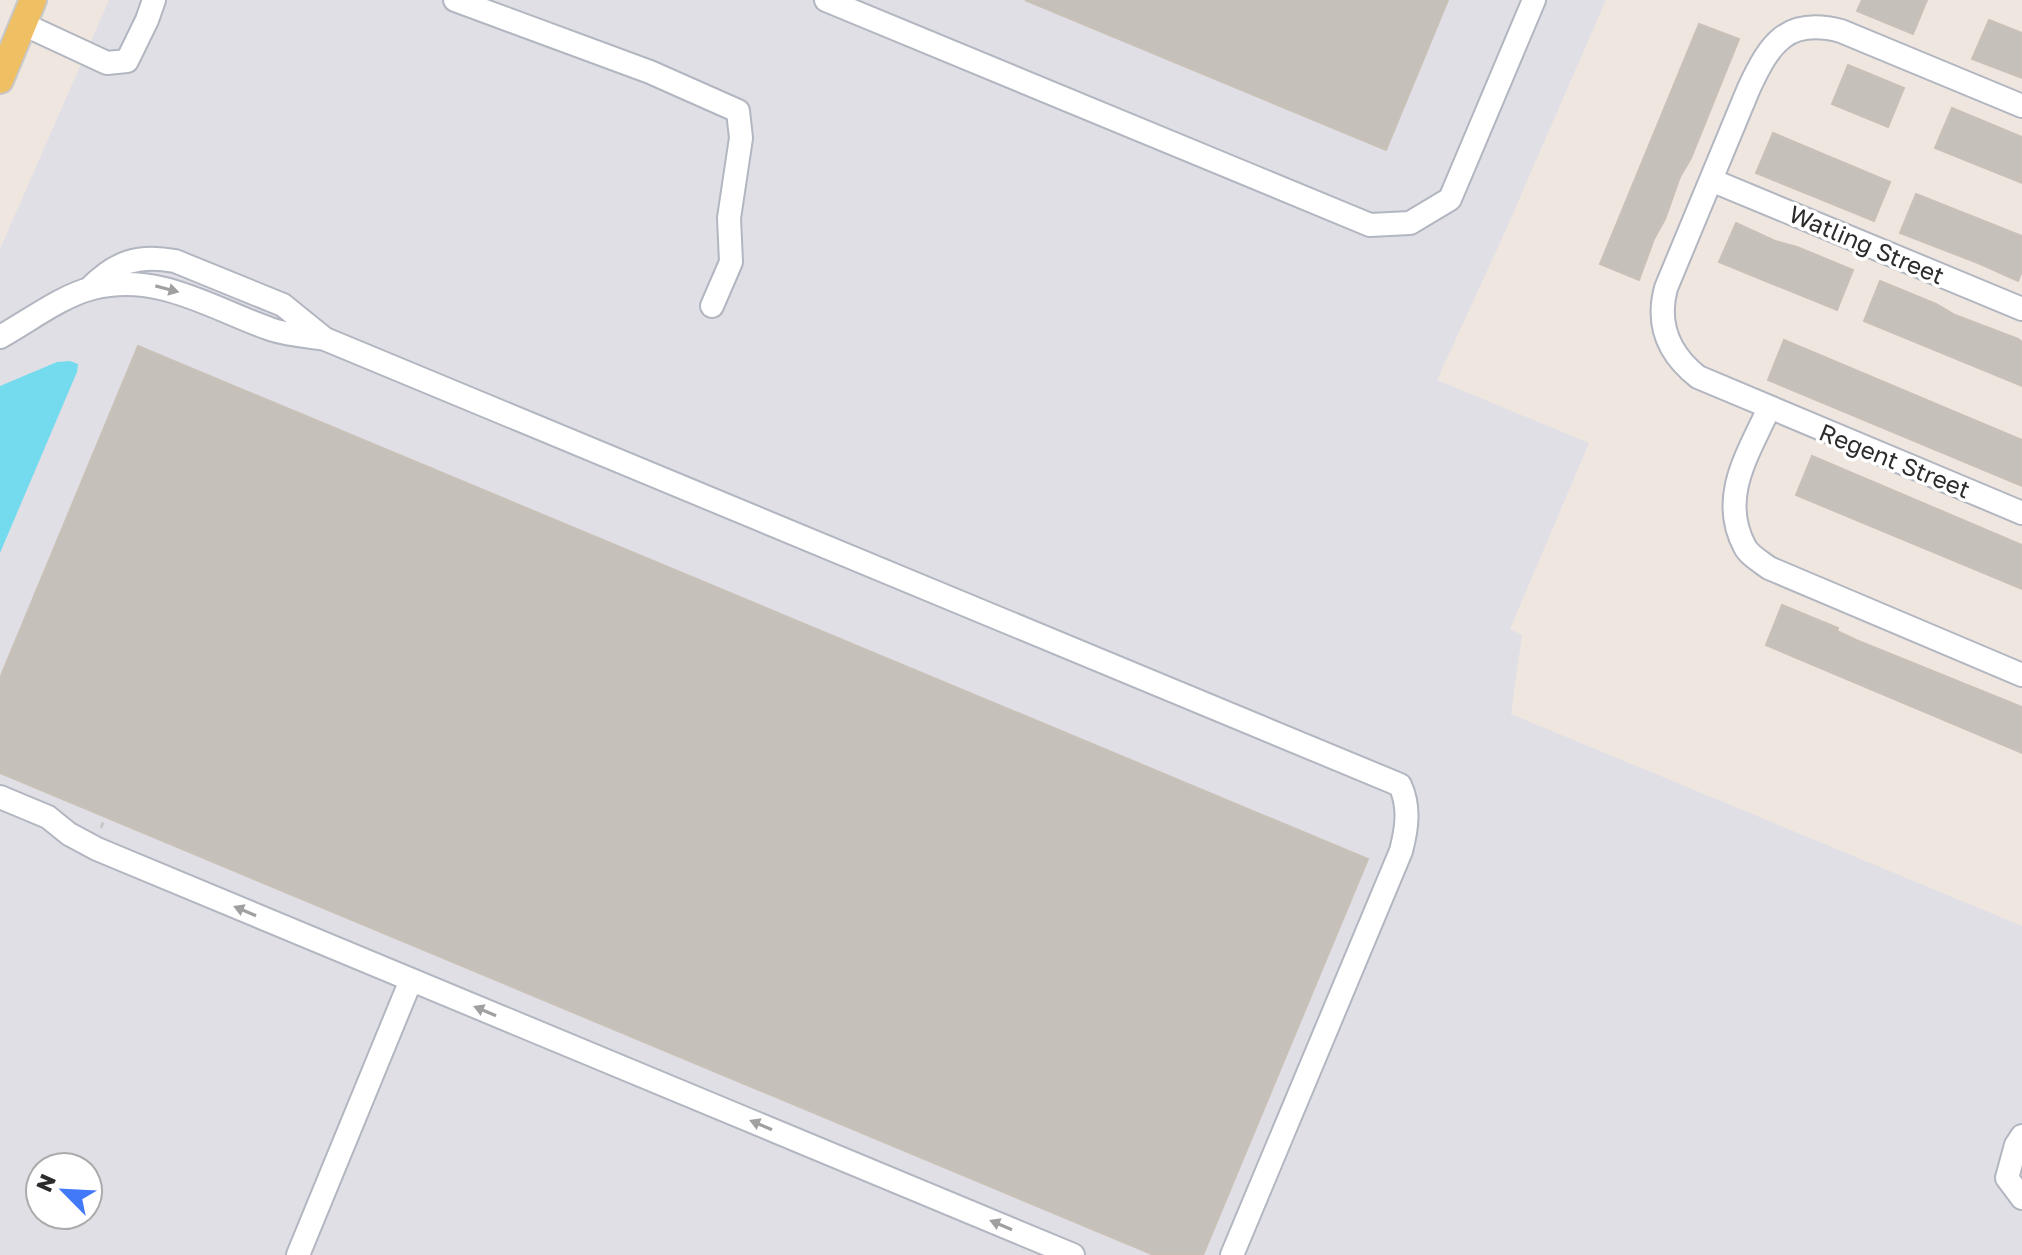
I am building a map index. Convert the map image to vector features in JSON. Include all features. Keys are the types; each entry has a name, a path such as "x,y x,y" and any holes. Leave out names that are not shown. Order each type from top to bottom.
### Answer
{"main road":[{"path":"0,80 18,24"}],"street":[{"path":"18,24 107,63 127,61 154,0"},
{"path":"455,0 650,72 738,111 741,138 729,218 731,262 712,306"},
{"path":"835,2 1370,225 1410,223 1450,199 1534,0"},
{"name":"Regent Street","path":"2022,106 1841,31 1819,26 1801,27 1773,44 1762,60 1662,300 1662,327 1671,347 1692,372 1769,408 2022,513"},
{"name":"Watling Street","path":"1711,180 2022,309"},
{"path":"0,337 90,288 123,283 157,285 189,295 273,330 325,339 1400,785 1406,799 1407,816 1401,851 1232,1255"},
{"path":"1769,408 1735,484 1734,511 1746,549 1769,568 2022,675"},
{"path":"0,797 48,817 69,834 97,849 1073,1255"},
{"path":"298,1255 411,980"},
{"path":"2022,1136 2016,1145 2007,1178 2022,1198"}],"shaded area":[{"path":"109,0 1606,0 1437,380 1589,443 1510,629 1522,635 1511,714 2022,926 2022,1255 0,1255 0,249"}],"water":[{"path":"57,362 78,364 77,372 0,553 0,386"}],"building":[{"path":"1025,0 1448,0 1386,150"},
{"path":"1862,0 1927,0 1913,34 1857,11"},
{"path":"1989,20 2022,33 2022,78 1972,59"},
{"path":"1699,24 1739,39 1639,280 1600,264"},
{"path":"1848,65 1904,88 1888,127 1832,104"},
{"path":"1952,108 2022,137 2022,183 1935,148"},
{"path":"1773,133 1890,182 1874,221 1756,173"},
{"path":"1916,194 2022,236 2022,271 2018,281 1900,233"},
{"path":"1736,223 1853,270 1837,310 1719,262"},
{"path":"1880,281 2018,339 2022,342 2022,386 1864,321"},
{"path":"1784,340 2022,440 2022,486 1768,380"},
{"path":"138,346 1368,859 1203,1255 1154,1255 0,773 0,678"},
{"path":"1812,456 2022,545 2022,589 1796,495"},
{"path":"1782,605 1838,628 1837,631 1856,640 2022,707 2022,753 1766,645"}]}
